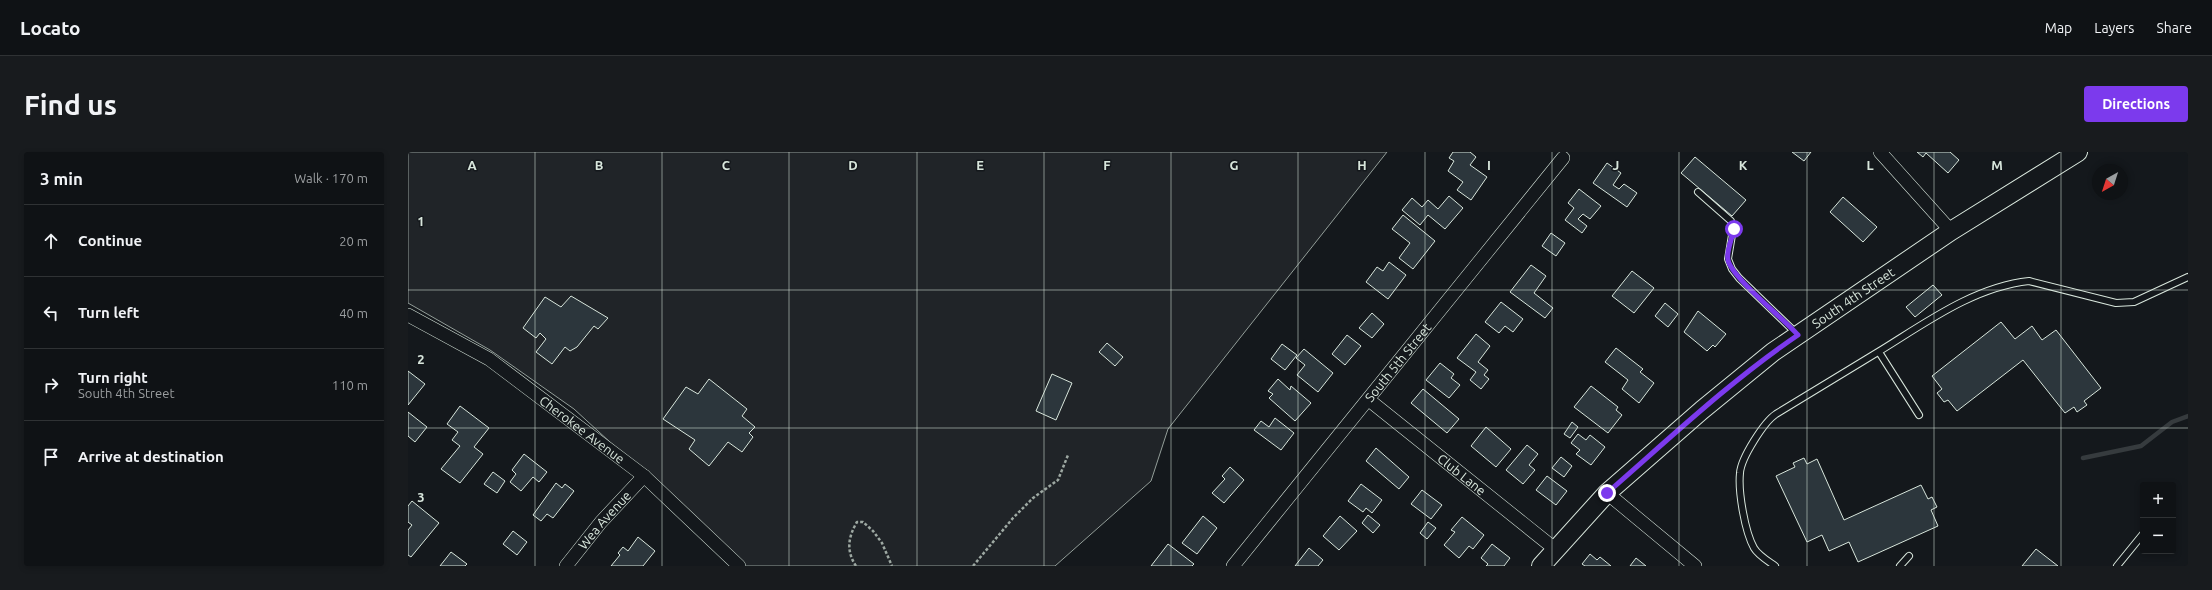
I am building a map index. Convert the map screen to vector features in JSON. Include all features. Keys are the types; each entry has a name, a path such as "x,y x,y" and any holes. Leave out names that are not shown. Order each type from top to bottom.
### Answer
{"main road":[{"name":"South 4th Street","path":"1541,566 1607,493 1702,410 1773,352 1951,231 2078,152"}],"street":[{"path":"1880,152 1951,231"},
{"name":"South 5th Street","path":"1233,566 1369,400 1563,158"},
{"name":"Cherokee Avenue","path":"408,315 489,359 644,476 739,566"},
{"name":"Club Lane","path":"1369,400 1555,549"},
{"name":"Wea Avenue","path":"566,566 601,522 644,476"},
{"path":"1607,493 1695,566"}],"lane":[{"path":"1698,192 1731,221 1734,229 1728,259 1732,269 1739,278 1782,317 1798,335"},
{"path":"1772,565 1755,549 1748,532 1740,486 1740,472 1743,461 1768,420 1879,352 1931,318 1975,296 2017,282 2029,281 2116,303 2134,302 2188,277"},
{"path":"1879,352 1919,416"},
{"path":"2117,566 2140,538"},
{"path":"1900,566 1909,556"}],"path":[{"path":"973,566 1012,518 1033,498 1058,480 1068,455"},
{"path":"856,566 853,561 848,539 857,522 864,522 873,531 892,566"}],"shaded area":[{"path":"408,152 1387,152 1168,429 1151,481 1055,566 745,566 574,409 490,350 408,303"}],"building":[{"path":"1453,152 1470,152 1476,157 1470,165 1487,177 1471,200 1457,190 1463,182 1448,171 1454,161 1449,158"},
{"path":"1792,152 1811,152 1804,161"},
{"path":"1917,152 1950,152 1959,160 1948,173 1926,153 1923,157"},
{"path":"1695,157 1746,200 1732,216 1681,173"},
{"path":"1607,163 1621,173 1613,185 1619,189 1624,184 1637,193 1627,207 1593,183"},
{"path":"1579,189 1601,206 1590,219 1583,214 1578,219 1587,226 1582,233 1565,220 1574,208 1568,203"},
{"path":"1449,196 1463,208 1445,229 1428,215 1420,225 1402,210 1412,198 1422,207 1428,200 1438,209"},
{"path":"1843,197 1877,227 1863,242 1830,212"},
{"path":"1403,215 1435,241 1413,269 1399,258 1410,243 1392,229"},
{"path":"1551,233 1565,243 1556,256 1542,246"},
{"path":"1389,262 1406,275 1388,299 1366,282 1377,267 1383,271"},
{"path":"1531,265 1546,276 1534,293 1553,308 1545,318 1510,292"},
{"path":"1632,271 1654,288 1634,313 1612,296"},
{"path":"1933,285 1942,295 1915,317 1906,307"},
{"path":"571,296 608,318 598,329 594,326 577,347 570,351 565,347 552,364 536,352 546,339 540,333 536,338 523,328 545,297 561,307"},
{"path":"1501,302 1523,319 1513,332 1505,326 1499,333 1485,322"},
{"path":"1665,303 1678,314 1668,327 1655,316"},
{"path":"1698,311 1726,334 1715,347 1713,345 1707,351 1684,332"},
{"path":"1372,313 1384,324 1372,338 1359,328"},
{"path":"2001,322 2015,339 2032,326 2042,340 2056,330 2101,388 2084,401 2087,405 2077,412 2074,407 2065,413 2023,360 1957,411 1948,400 1944,402 1937,393 1942,389 1932,376"},
{"path":"1476,334 1490,346 1478,362 1488,370 1484,375 1489,379 1481,389 1470,380 1476,372 1457,358"},
{"path":"1347,335 1361,346 1345,365 1332,354"},
{"path":"1107,343 1123,357 1115,366 1099,352"},
{"path":"1282,344 1297,355 1285,370 1271,359"},
{"path":"1616,348 1643,369 1640,372 1654,383 1639,403 1622,389 1628,380 1605,362"},
{"path":"1304,349 1333,373 1318,392 1297,375 1305,365 1296,358"},
{"path":"1440,363 1454,374 1451,378 1460,385 1449,398 1426,380"},
{"path":"408,371 425,384 408,405"},
{"path":"1052,374 1072,383 1056,420 1036,411"},
{"path":"709,379 747,409 742,416 755,427 749,433 753,437 742,452 728,442 709,466 689,449 695,440 663,419 686,387 698,394"},
{"path":"1278,379 1290,390 1291,386 1311,403 1295,421 1269,398 1273,394 1268,391"},
{"path":"1591,386 1618,407 1616,410 1622,415 1608,433 1574,407"},
{"path":"1423,389 1459,419 1447,433 1411,403"},
{"path":"460,406 489,428 474,447 483,454 460,483 441,469 460,446 452,440 458,432 447,424"},
{"path":"408,412 427,427 415,442 408,436"},
{"path":"1275,418 1294,433 1281,450 1254,430 1261,421 1269,427"},
{"path":"1572,422 1578,427 1570,438 1564,434"},
{"path":"1486,427 1511,449 1496,467 1471,446"},
{"path":"1578,434 1586,440 1590,435 1605,447 1591,465 1576,454 1580,450 1571,443"},
{"path":"1527,445 1538,454 1529,465 1535,470 1523,484 1506,470"},
{"path":"1376,448 1409,477 1399,489 1366,461"},
{"path":"524,454 547,472 539,482 533,477 521,491 510,482 516,474 512,470"},
{"path":"1561,457 1572,466 1564,477 1552,468"},
{"path":"1804,458 1807,464 1817,459 1844,520 1921,485 1928,499 1932,497 1937,507 1931,510 1938,526 1858,562 1849,542 1829,551 1822,535 1807,542 1776,476 1795,467 1793,463"},
{"path":"1230,467 1244,480 1224,503 1212,493 1225,479 1222,476"},
{"path":"493,472 505,481 497,493 484,484"},
{"path":"1547,476 1567,491 1556,505 1536,490"},
{"path":"556,483 562,488 565,484 574,491 553,518 547,514 541,521 533,515"},
{"path":"1361,484 1382,500 1372,513 1366,508 1363,512 1348,501"},
{"path":"1422,490 1442,505 1431,519 1411,504"},
{"path":"412,501 439,523 411,557 408,555 408,530 412,525 408,522 408,506"},
{"path":"1368,515 1380,525 1373,533 1362,523"},
{"path":"1203,516 1217,528 1197,554 1182,543"},
{"path":"1340,516 1357,531 1339,550 1323,536"},
{"path":"1462,517 1484,535 1473,549 1469,546 1459,558 1444,545 1455,532 1451,530"},
{"path":"1428,522 1436,528 1427,539 1420,533"},
{"path":"513,531 527,542 517,555 503,544"},
{"path":"638,537 655,551 643,566 611,566 620,555 618,553 623,547 628,551"},
{"path":"1168,544 1194,564 1192,566 1151,566"},
{"path":"1492,544 1510,558 1504,566 1486,566 1488,564 1481,558"},
{"path":"1309,548 1323,560 1318,566 1295,566"},
{"path":"2036,549 2058,566 2022,566"},
{"path":"451,552 467,564 465,566 440,566"},
{"path":"1590,554 1597,560 1600,557 1611,566 1585,566 1582,564"},
{"path":"1636,558 1646,566 1630,566"}],"waterway":[{"path":"2083,458 2141,446 2172,422 2188,416"}],"route":[{"path":"1607,493 1702,410 1773,352 1798,335 1782,317 1739,278 1732,269 1728,259 1734,229"}]}
